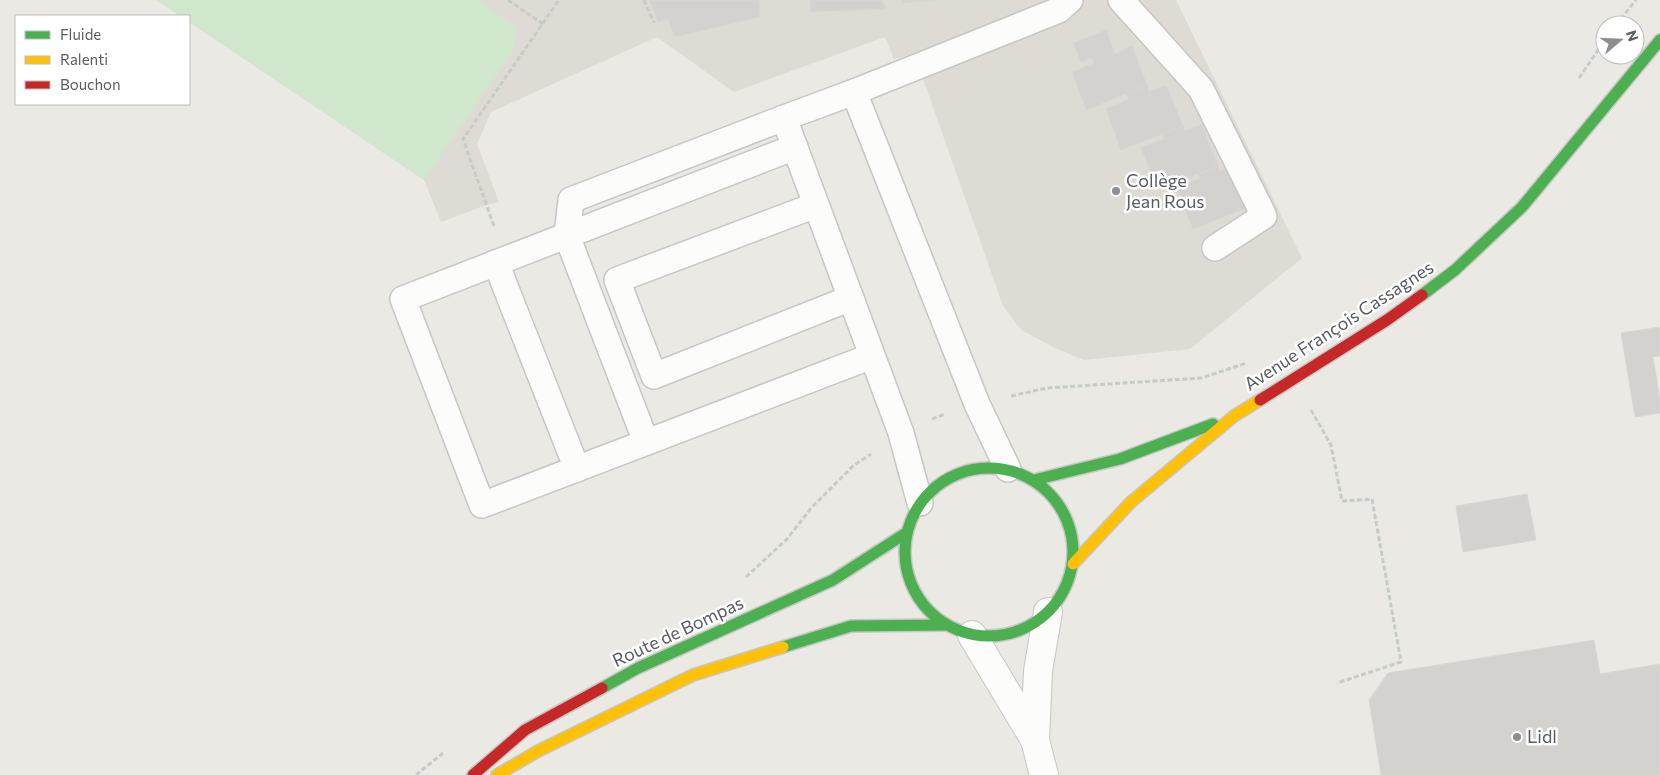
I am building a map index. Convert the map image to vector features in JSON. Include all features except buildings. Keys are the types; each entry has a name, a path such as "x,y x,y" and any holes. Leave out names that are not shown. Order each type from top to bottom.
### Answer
{"main road":[{"name":"Avenue François Cassagnes","path":"1073,564 1131,502 1234,416 1387,320 1456,270 1522,207 1660,40"},
{"name":"Avenue François Cassagnes","path":"1034,480 1120,458 1234,416"},
{"path":"975,468 1008,469 1034,480 1058,502 1071,532 1073,564 1064,590 1048,612 1026,628 1000,636 972,635 946,625 925,608 912,585 905,560 906,533 920,503 944,480 975,468"},
{"name":"Route de Bompas","path":"472,775 525,730 638,668 833,580 906,533"},
{"path":"497,775 538,751 693,675 851,626 946,625"}],"street":[{"path":"1035,740 1038,671 1048,612"},
{"path":"972,635 1035,740 1044,775"}],"lane":[{"path":"646,442 567,236 571,200 854,92 1059,10 1070,0"},
{"path":"1120,0 1201,89 1264,216 1215,248"},
{"path":"854,92 977,404 1008,469"},
{"path":"784,118 901,434 920,503"},
{"path":"795,147 403,299 482,505 872,356"},
{"path":"816,205 617,280 654,376 851,298"},
{"path":"501,261 577,469"}],"path":[{"path":"508,0 544,24"},
{"path":"501,261 462,139 559,0"},
{"path":"644,0 654,23"},
{"path":"1624,15 1636,0"},
{"path":"1578,79 1595,54"},
{"path":"741,581 787,539 812,508 853,466 901,434 939,416 977,404 1047,388 1201,378 1253,361"},
{"path":"1293,379 1331,445 1342,501 1372,499 1401,662 1337,684"},
{"path":"416,775 450,747"}],"shaded area":[{"name":"Collège Jean Rous","path":"156,0 1176,0 1302,258 1190,349 1084,360 1055,348 1021,330 1003,306 914,53 894,59 885,37 734,92 657,37 491,112 477,144 499,202 441,222 424,180 190,23 190,15 178,15"}],"green space":[{"path":"156,0 477,0 516,27 515,47 424,180 190,23 190,15 178,15"}],"traffic: fast":[{"path":"1422,295 1455,270 1522,207 1660,40"},
{"path":"1034,480 1120,459 1213,424"},
{"path":"989,468 1013,472 1029,478 1054,499 1063,512 1069,528 1073,552 1069,576 1063,592 1042,617 1029,626 1013,632 989,636 965,632 949,626 924,605 915,592 909,576 905,552 909,528 915,512 936,487 949,478 965,472 989,468"},
{"path":"602,688 638,668 833,580 906,533"},
{"path":"783,647 851,626 946,625"}],"traffic: slow":[{"path":"1073,564 1131,502 1234,416 1260,400"},
{"path":"497,775 538,751 693,675 783,647"}],"traffic: jam":[{"path":"1260,400 1387,320 1422,295"},
{"path":"473,775 525,730 602,688"}],"place":[{"name":"Collège Jean Rous","path":"1116,191"},
{"name":"Lidl","path":"1517,737"}]}
